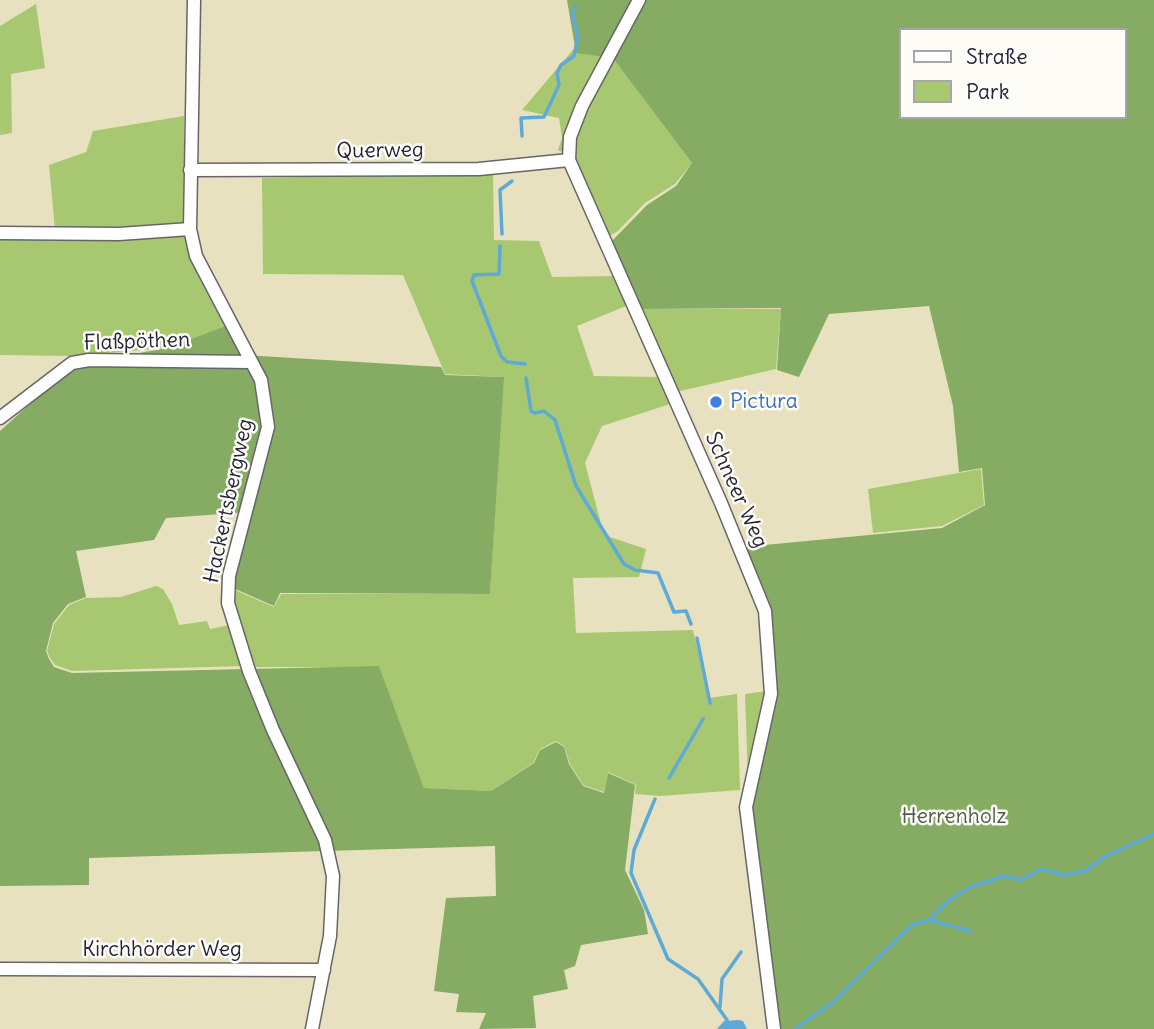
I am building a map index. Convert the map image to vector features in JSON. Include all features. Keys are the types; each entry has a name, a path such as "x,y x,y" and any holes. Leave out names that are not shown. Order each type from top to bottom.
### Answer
{"street":[{"name":"Hackertsbergweg","path":"194,0 190,229 196,256 261,380 268,427 229,576 228,603 249,671 273,730 325,840 334,876 324,970 312,1029"},
{"path":"569,160 570,137 582,106 639,0"},
{"name":"Querweg","path":"190,170 478,169 569,160"},
{"name":"Schneer Weg","path":"569,160 735,535 765,611 771,694 749,786 746,818 774,1029"},
{"path":"0,233 119,234 190,229"},
{"name":"Flaßpöthen","path":"0,418 72,363 89,360 251,362"},
{"name":"Kirchhörder Weg","path":"0,969 324,970"}],"green space":[{"name":"Herrenholz","path":"567,0 1154,0 1154,1029 779,1029 752,808 769,730 770,611 744,547 942,528 985,505 982,468 959,472 953,406 929,306 829,314 799,377 777,370 781,308 639,309 611,242 647,205 676,186 692,163 613,58 576,53"},
{"path":"36,4 45,68 11,74 12,133 0,135 0,26"},
{"path":"577,45 613,57 692,163 675,184 645,203 618,231 606,238 570,156 558,150 562,138 559,118 522,110"},
{"path":"184,116 184,224 164,231 55,230 49,165 86,152 93,131"},
{"path":"493,172 494,240 539,241 552,277 613,276 626,306 577,326 594,376 659,377 670,404 602,426 585,463 604,535 646,549 639,577 573,578 576,633 693,630 709,698 737,694 740,790 660,796 635,794 636,785 608,772 604,792 583,785 570,764 564,746 556,741 540,749 533,763 491,791 424,788 379,667 251,667 233,604 233,589 274,607 281,594 490,594 503,377 445,374 403,275 263,274 262,178"},
{"path":"185,235 228,325 167,348 71,356 0,355 0,240"},
{"path":"639,309 781,309 776,369 676,392"},
{"path":"228,325 244,355 441,367 445,375 504,377 490,594 280,593 274,606 233,588 233,576 249,512 166,518 154,540 76,551 86,597 68,604 53,623 46,651 49,659 54,667 72,673 379,666 424,788 491,791 534,763 540,750 556,742 564,747 569,764 583,786 604,793 608,773 635,785 625,870 644,910 648,934 581,945 575,966 564,970 568,989 533,996 536,1028 479,1029 486,1013 456,1012 459,994 434,991 446,898 496,896 495,846 89,858 89,885 0,886 0,431 73,365 167,348"},
{"path":"981,469 984,505 942,526 873,533 868,489"},
{"path":"156,586 163,589 172,604 179,625 207,621 210,629 230,625 243,666 72,671 55,665 47,651 54,624 69,605 86,598 121,597"},
{"path":"767,691 748,780 745,694"}],"water":[{"path":"724,1021 743,1021 747,1029 717,1029"}],"waterway":[{"path":"522,136 521,118 544,117 559,85 557,73 561,65 574,56 578,37 572,12 575,8"},
{"path":"502,234 500,190 512,181"},
{"path":"500,246 499,274 474,275 472,281 501,356 507,362 525,364"},
{"path":"526,378 531,411 544,411 555,420 576,486 624,564 635,570 658,573 674,612 686,611 691,624"},
{"path":"697,638 710,703"},
{"path":"669,778 703,719"},
{"path":"655,799 634,850 631,873 668,959 698,979 727,1020"},
{"path":"795,1029 832,1003 912,925 929,920 948,901 970,887 1004,876 1021,880 1042,869 1065,875 1085,871 1106,856 1154,834"},
{"path":"929,920 971,931"},
{"path":"720,1007 722,979 741,952"}],"place":[{"name":"Pictura","path":"716,402"}]}
